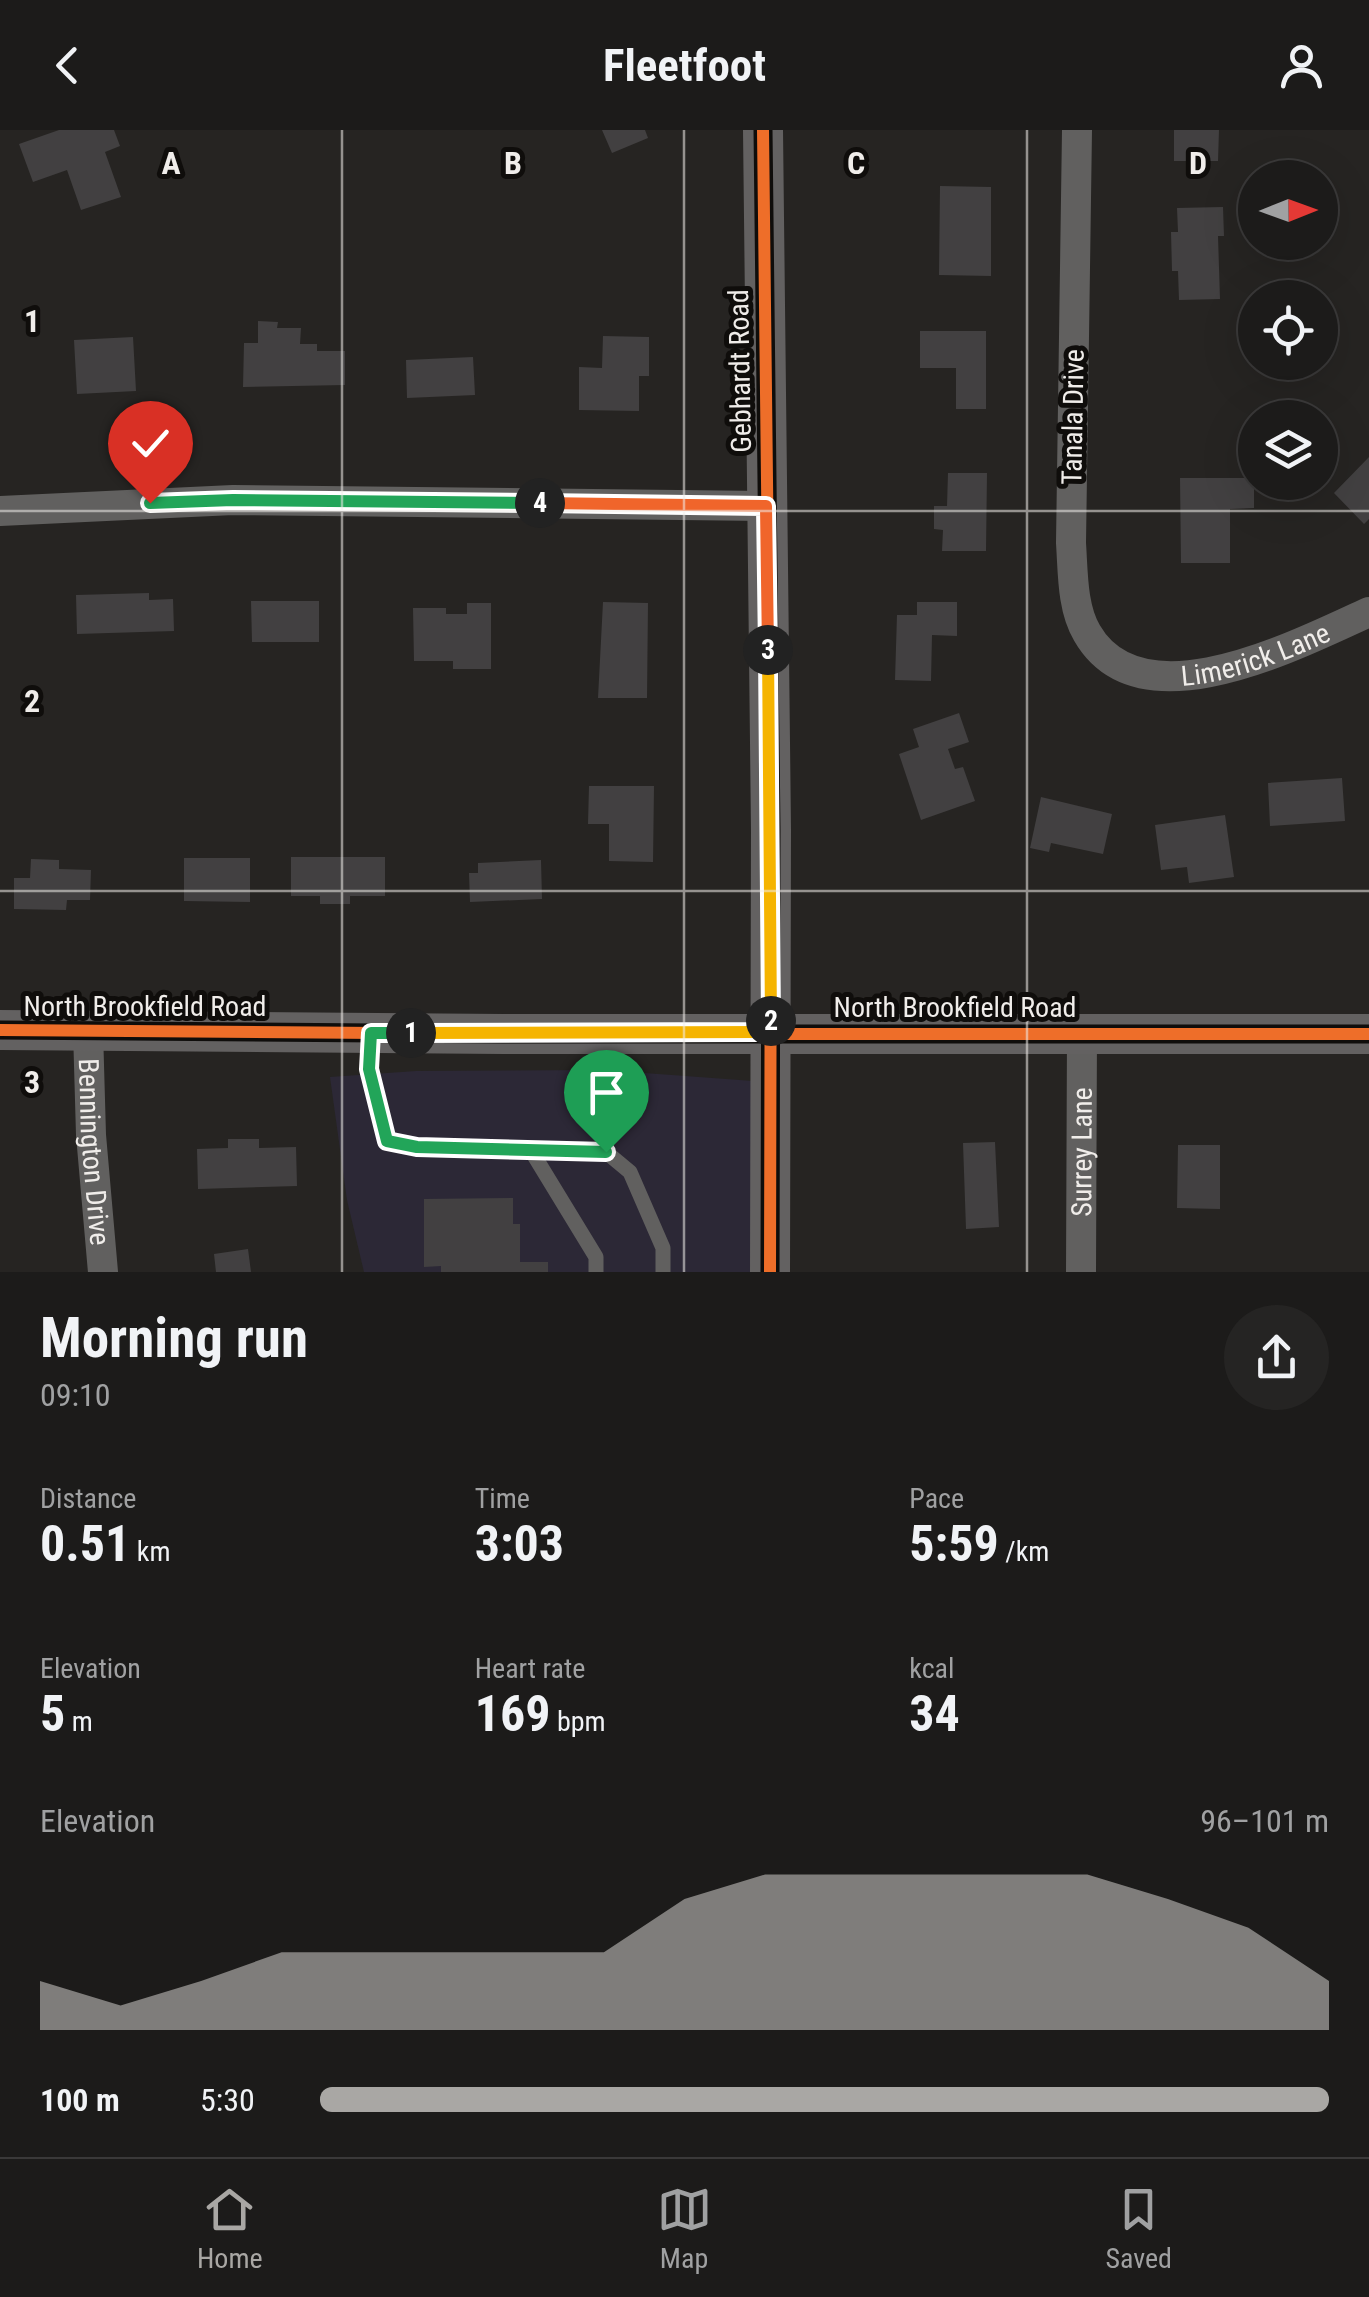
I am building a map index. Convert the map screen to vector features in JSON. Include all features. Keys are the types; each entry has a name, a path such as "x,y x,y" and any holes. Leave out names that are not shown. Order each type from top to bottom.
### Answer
{"street":[{"name":"Gebhardt Road","path":"762,130 770,1272"},
{"name":"Tanala Drive","path":"1077,130 1071,543 1074,587 1086,632 1101,652 1140,672"},
{"path":"0,511 233,500 766,506"},
{"name":"Limerick Lane","path":"1140,672 1169,676 1238,667 1369,612"},
{"name":"North Brookfield Road","path":"0,1030 1369,1034"},
{"name":"Bennington Drive","path":"88,1030 92,1153 102,1272"},
{"name":"Surrey Lane","path":"1082,1032 1082,1272"}],"lane":[{"path":"371,1033 369,1069 387,1141 417,1147 606,1152 630,1172 663,1248 663,1272"},
{"path":"532,1152 596,1257 596,1272"}],"shaded area":[{"path":"604,1070 753,1081 758,1272 364,1272 347,1200 330,1077 416,1071"}],"building":[{"path":"59,130 114,130 120,146 105,152 121,197 81,210 67,170 33,182 19,144"},
{"path":"602,130 645,130 648,138 612,153"},
{"path":"1174,130 1219,130 1218,161 1174,161"},
{"path":"940,186 991,187 991,276 939,275"},
{"path":"1223,207 1224,236 1218,236 1220,299 1179,300 1178,271 1172,271 1171,232 1178,232 1177,208"},
{"path":"258,321 278,322 277,328 301,328 300,344 317,344 317,351 345,351 345,385 243,387 244,343 258,343"},
{"path":"920,331 986,331 986,409 956,409 956,368 920,368"},
{"path":"603,336 649,337 649,376 639,376 639,411 579,410 579,367 602,368"},
{"path":"133,337 136,391 77,394 74,340"},
{"path":"473,357 475,395 407,398 406,360"},
{"path":"1369,457 1369,519 1364,524 1338,497 1338,489"},
{"path":"948,473 987,473 986,551 942,551 943,530 934,529 934,506 947,506"},
{"path":"1180,478 1238,478 1238,500 1254,500 1254,508 1230,509 1230,563 1181,563"},
{"path":"149,593 149,600 173,599 174,631 77,634 76,595"},
{"path":"251,601 319,601 319,642 252,642"},
{"path":"603,602 648,603 647,698 598,698"},
{"path":"917,602 957,602 957,636 932,635 931,681 895,680 897,615 917,615"},
{"path":"467,603 491,603 491,669 453,669 453,661 414,661 413,608 446,608 446,614 467,614"},
{"path":"959,713 969,742 948,749 955,769 963,767 975,801 921,820 899,754 919,747 913,729"},
{"path":"1342,778 1345,821 1270,826 1268,783"},
{"path":"589,786 654,786 653,862 609,861 609,824 588,824"},
{"path":"1041,797 1112,814 1103,854 1051,843 1049,852 1030,848"},
{"path":"1225,815 1234,877 1189,883 1187,867 1161,870 1155,825"},
{"path":"291,857 385,857 385,896 350,896 350,904 320,904 320,896 291,896"},
{"path":"184,858 250,858 250,902 184,901"},
{"path":"31,859 59,860 59,869 91,870 90,900 67,900 66,910 14,909 14,878 30,878"},
{"path":"541,860 542,899 470,902 469,873 478,873 478,863"},
{"path":"228,1139 259,1139 259,1148 296,1147 297,1186 198,1189 197,1149 228,1148"},
{"path":"995,1142 999,1227 966,1229 963,1143"},
{"path":"1178,1145 1220,1145 1220,1209 1177,1208"},
{"path":"513,1198 513,1224 520,1224 520,1262 548,1262 548,1272 441,1272 441,1266 424,1267 424,1199"},
{"path":"248,1249 251,1272 216,1272 214,1254"}],"cycle path":[{"path":"763,130 771,830 770,1272"},
{"path":"0,1030 1369,1034"}],"route":[{"path":"150,503 233,500 766,506 771,1032 371,1033 369,1069 387,1141 417,1147 606,1152"}]}
